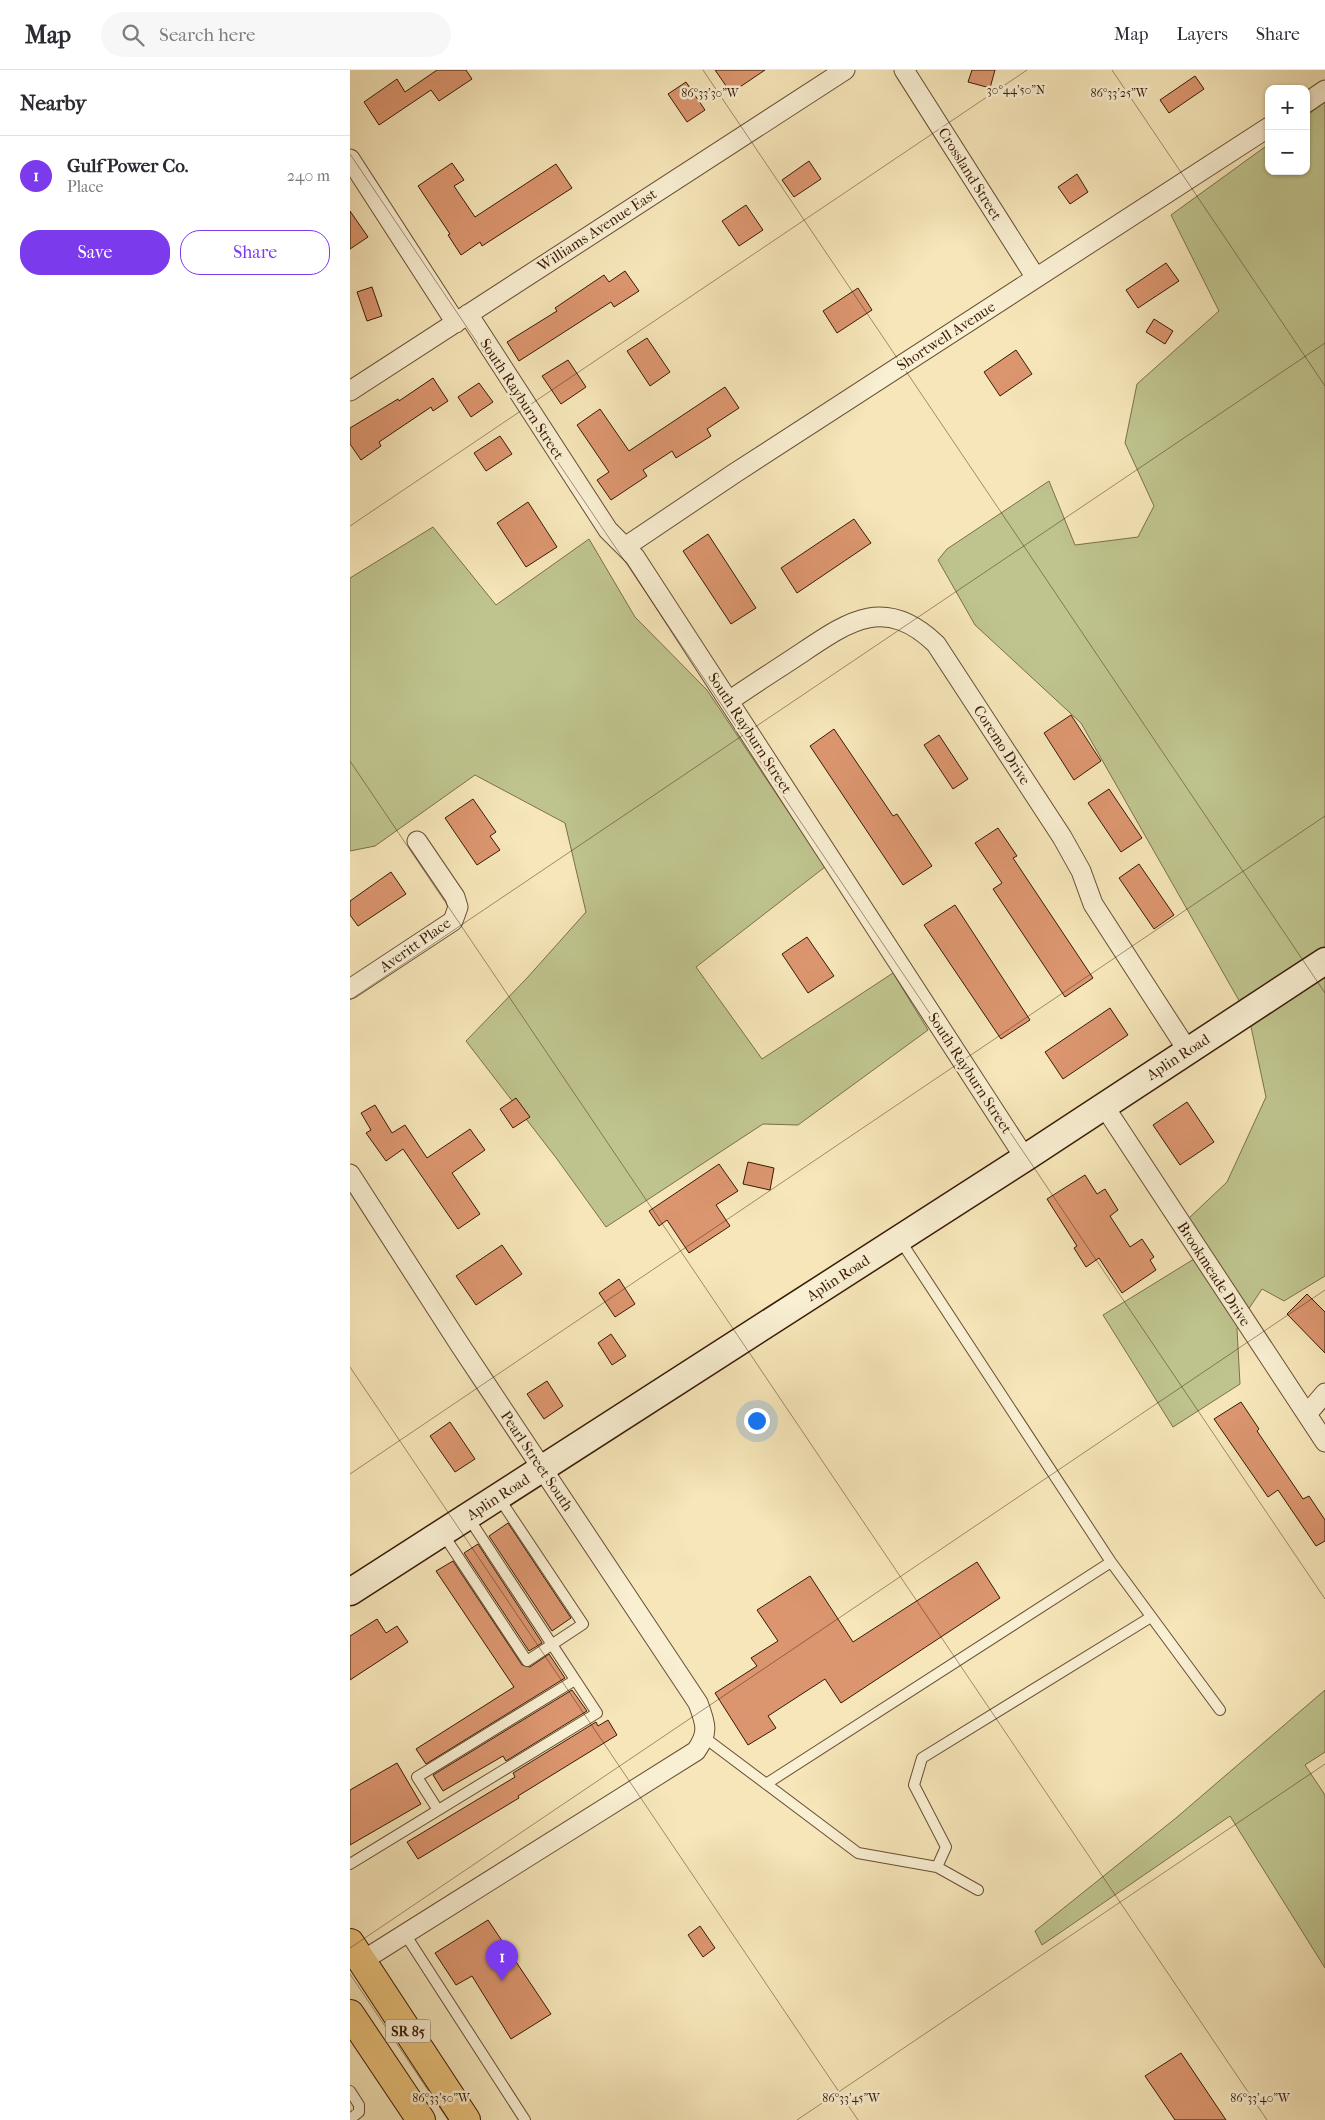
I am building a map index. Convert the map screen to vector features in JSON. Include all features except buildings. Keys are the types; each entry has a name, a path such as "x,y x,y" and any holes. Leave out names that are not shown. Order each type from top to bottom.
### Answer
{"main road":[{"name":"SR 85","path":"356,1952 466,2120"},
{"name":"SR 85","path":"350,2014 421,2120"}],"street":[{"name":"Williams Avenue East","path":"350,391 845,70"},
{"name":"Crossland Street","path":"904,70 1036,278"},
{"path":"1310,100 1325,90"},
{"name":"Shortwell Avenue","path":"625,547 1265,130"},
{"name":"South Rayburn Street","path":"350,159 547,439 608,530 635,557 1025,1158"},
{"name":"Coremo Drive","path":"729,701 850,622 885,617 912,625 923,632 936,644 1062,837 1081,871 1094,904 1188,1051"},
{"name":"Averitt Place","path":"350,989 439,932 456,916 458,907 455,897 417,841"},
{"name":"Aplin Road","path":"350,1592 1025,1158 1325,961"},
{"name":"Brookmeade Drive","path":"1104,1106 1325,1442"},
{"name":"Pearl Street South","path":"350,1174 698,1703 705,1720 700,1744"},
{"path":"1307,1414 1325,1393"},
{"path":"356,1952 405,1934 700,1744"}],"lane":[{"path":"899,1239 1111,1562 1220,1710"},
{"path":"442,1533 527,1661 583,1624 499,1496"},
{"path":"350,1864 597,1713 468,1516"},
{"path":"766,1784 1111,1562"},
{"path":"937,1867 946,1846 914,1785 922,1758 1151,1617"},
{"path":"438,1810 417,1777 575,1680"},
{"path":"700,1744 766,1784 858,1853 937,1867 978,1890"},
{"path":"405,1934 525,2120"},
{"path":"350,2091 359,2104 359,2112 350,2119"}],"green space":[{"path":"1325,102 1325,949 1241,1004 1081,723 975,625 938,560 947,549 1049,481 1075,545 1138,537 1154,506 1125,443 1137,384 1219,311 1171,215 1265,147 1265,175 1310,175 1310,113"},
{"path":"433,527 496,605 589,539 635,617 707,690 825,867 696,967 762,1059 893,973 928,1030 798,1125 763,1124 606,1227 557,1159 466,1041 527,978 586,912 565,823 475,775 375,846 350,851 350,578"},
{"path":"1325,973 1325,1276 1284,1301 1262,1289 1248,1310 1188,1219 1227,1182 1266,1097 1250,1022"},
{"path":"1194,1259 1238,1326 1240,1384 1173,1427 1103,1315"},
{"path":"1325,1690 1325,1752 1305,1765 1325,1795 1325,1968 1230,1816 1042,1945 1035,1931 1176,1818"}],"place":[{"name":"Gulf Power Co.","path":"502,1981"}]}
